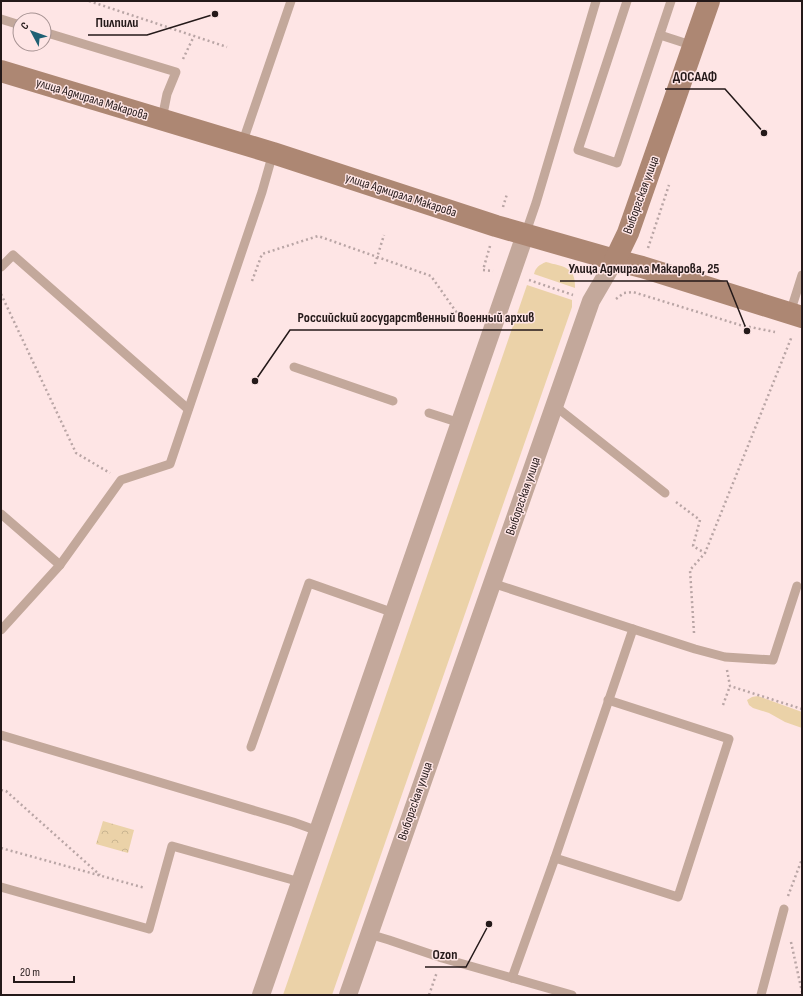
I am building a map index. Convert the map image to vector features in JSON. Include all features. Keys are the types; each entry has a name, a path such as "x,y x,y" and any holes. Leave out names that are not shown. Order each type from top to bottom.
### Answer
{"street":[{"name":"Выборгская улица","path":"348,995 591,301 615,260 628,232 709,1"},
{"name":"улица Адмирала Макарова","path":"1,71 273,153 525,235 642,267 796,315"},
{"path":"261,995 525,235"}],"lane":[{"path":"242,144 291,1"},
{"path":"525,235 536,203 596,1"},
{"path":"627,1 578,150 617,163 671,1"},
{"path":"1,19 12,22"},
{"path":"52,34 176,72 167,94 162,120"},
{"path":"660,34 694,46"},
{"path":"1,630 60,565 121,480 170,464 262,192 273,153"},
{"path":"1,267 13,255 188,409"},
{"path":"796,315 802,275"},
{"path":"294,367 393,401"},
{"path":"554,406 665,493"},
{"path":"429,413 460,423"},
{"path":"1,514 60,565"},
{"path":"251,747 309,583 394,613"},
{"path":"492,583 695,649 725,657 773,660 797,586"},
{"path":"1,615 8,622"},
{"path":"512,978 555,858 633,629"},
{"path":"555,858 678,897 729,739 608,700"},
{"path":"1,735 293,822 318,832"},
{"path":"1,887 149,929 172,846 300,882"},
{"path":"761,995 784,909"},
{"path":"369,934 442,958 572,995"}],"path":[{"path":"89,1 228,47"},
{"path":"176,72 194,36"},
{"path":"375,264 384,235"},
{"path":"252,281 262,254 318,236 431,276 464,323"},
{"path":"633,292 740,325 777,333"},
{"path":"1,294 76,453 121,480"},
{"path":"695,649 690,570 705,553 792,336 797,338"},
{"path":"665,493 700,520 692,546 705,553"},
{"path":"723,705 730,686 725,657"},
{"path":"730,686 802,709"},
{"path":"1,790 6,791 100,876"},
{"path":"1,848 159,892"},
{"path":"429,995 442,958"}],"green space":[{"path":"546,262 571,271 575,281 575,288 534,274 538,266"},
{"path":"527,285 572,300 572,307 332,995 283,995"},
{"path":"758,696 802,712 802,728 785,722 769,713 753,708 749,705 747,700"},
{"path":"103,821 134,830 128,853 96,844"}],"place":[{"name":"Пилпили","path":"215,14"},
{"name":"ДОСААФ","path":"764,133"},
{"name":"Улица Адмирала Макарова, 25","path":"747,331"},
{"name":"Российский государственный военный архив","path":"255,381"},
{"name":"Ozon","path":"489,924"}]}
